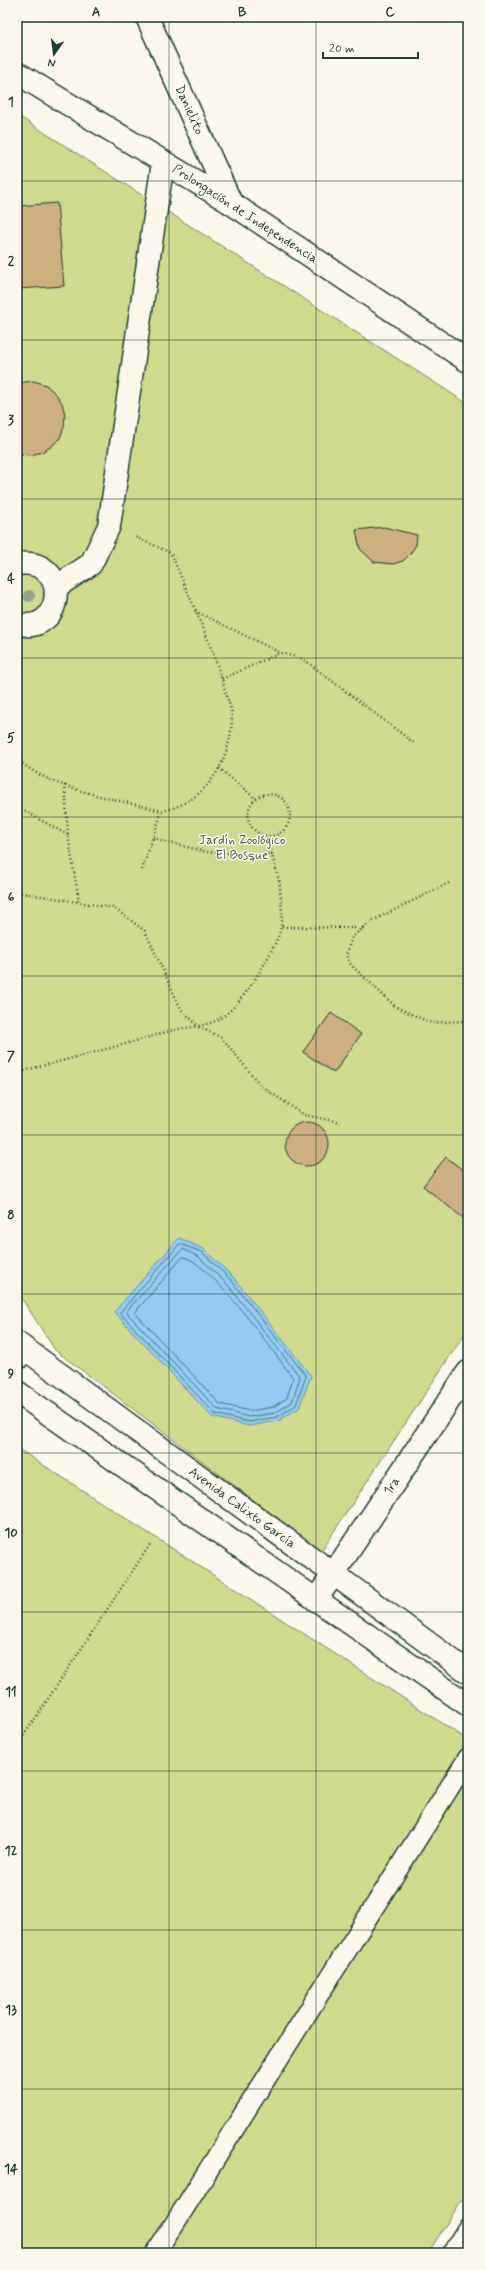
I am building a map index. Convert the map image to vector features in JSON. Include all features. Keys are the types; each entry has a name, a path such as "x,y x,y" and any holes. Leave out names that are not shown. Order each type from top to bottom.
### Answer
{"street":[{"name":"Danielito","path":"147,17 231,203"},
{"name":"Prolongación de Independencia","path":"17,73 231,203 468,361"},
{"path":"56,587 91,564 109,526 163,162"},
{"path":"17,564 26,563 41,568 52,578 56,587 57,597 48,615 40,622 30,625 17,623"},
{"name":"Avenida Calixto García","path":"19,1348 468,1672"},
{"name":"1ra","path":"316,1600 467,1377"},
{"path":"17,1392 468,1705"},
{"path":"454,2253 468,2230"}],"lane":[{"path":"156,2253 468,1758"}],"path":[{"path":"17,758 24,765 65,785 162,811 176,808 200,794 214,778 225,757 232,716 222,679 171,553 109,526"},
{"path":"195,611 281,652 303,659 414,742"},
{"path":"222,679 281,652"},
{"path":"219,768 256,799"},
{"path":"65,785 68,835 79,901"},
{"path":"267,794 274,795 286,802 290,814 286,827 274,835 267,835 261,834 250,824 249,810 256,799 267,794"},
{"path":"17,812 24,811 68,835"},
{"path":"142,870 162,811"},
{"path":"17,1074 30,1069 113,1049 172,1030 199,1027 222,1018 244,995 260,973 282,927 279,879 279,881 267,835"},
{"path":"153,838 206,852 272,854"},
{"path":"449,883 372,921 352,937 346,955 351,965 396,1007 431,1023 463,1021 468,1019"},
{"path":"17,892 79,901 114,908 145,931 181,1009 199,1027 222,1038 262,1086 304,1115 340,1122"},
{"path":"282,927 363,928"},
{"path":"17,1746 151,1543"}],"green space":[{"name":"Jardín Zoológico El Bosque","path":"17,115 468,404 468,1329 321,1551 55,1350 17,1291"},
{"path":"17,1448 468,1740 468,2190 428,2253 17,2253"}],"water":[{"path":"179,1238 204,1249 234,1278 311,1376 299,1408 278,1421 249,1426 212,1417 114,1312"}],"building":[{"path":"57,203 64,286 17,289 17,206"},
{"path":"34,381 46,385 56,394 62,403 65,415 64,427 60,438 52,446 42,452 31,455 18,454 17,383"},
{"path":"384,527 417,535 416,545 403,561 393,564 374,562 360,549 356,530"},
{"path":"331,1013 361,1034 334,1073 303,1052"},
{"path":"307,1122 319,1126 325,1132 329,1144 325,1156 319,1162 307,1166 295,1162 289,1156 285,1144 289,1132 295,1126"},
{"path":"446,1157 468,1174 468,1222 423,1186"}]}
